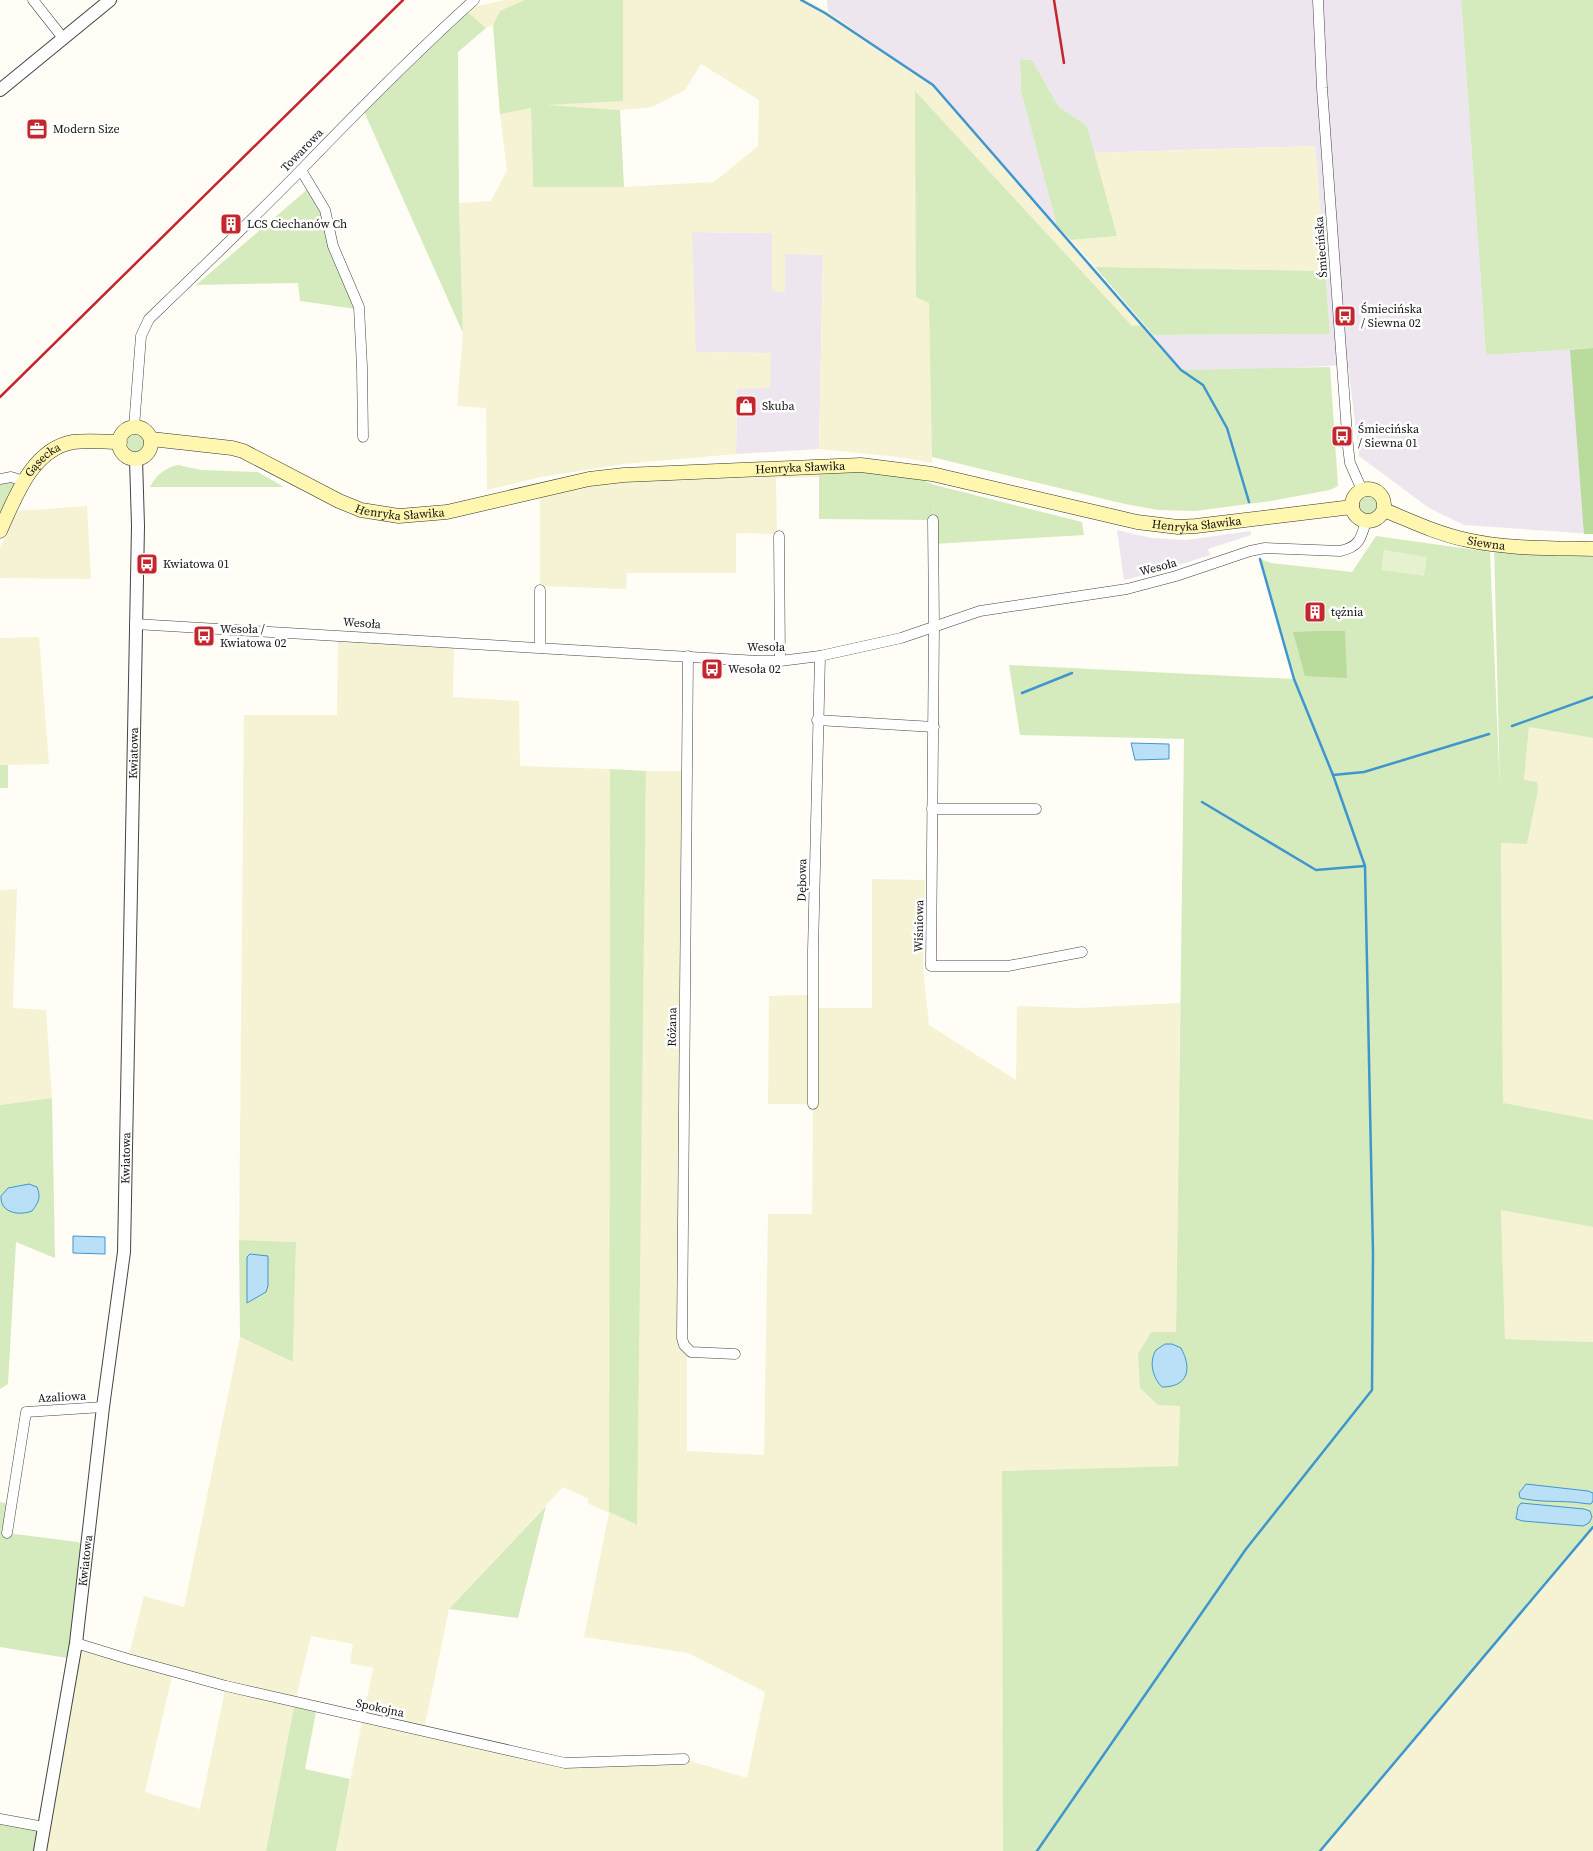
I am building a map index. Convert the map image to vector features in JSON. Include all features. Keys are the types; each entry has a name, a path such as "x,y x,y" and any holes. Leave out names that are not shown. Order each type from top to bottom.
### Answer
{"main road":[{"path":"134,427 142,429 150,444 145,455 136,459 122,451 120,442 122,434 134,427"},
{"name":"Gąsecka","path":"0,530 24,482 42,458 56,448 71,443 88,441 120,442"},
{"name":"Henryka Sławika","path":"150,444 232,448 243,451 339,501 361,510 399,516 447,512 590,479 624,475 842,464 887,467 932,474 1156,526 1196,526 1352,507"},
{"path":"1371,489 1378,492 1384,501 1384,510 1379,518 1366,521 1356,517 1352,507 1354,497 1362,490 1371,489"},
{"name":"Siewna","path":"1384,510 1445,534 1467,540 1494,545 1593,549"}],"street":[{"path":"33,0 63,38"},
{"path":"0,90 110,0"},
{"name":"Towarowa","path":"134,427 141,336 149,319 301,170 424,45 474,0"},
{"name":"Śmiecińska","path":"1318,0 1322,88 1348,441 1350,463 1362,490"},
{"path":"301,170 325,210 333,246 359,307 363,437"},
{"name":"Kwiatowa","path":"40,1851 76,1643 103,1408 124,1252 138,526 136,459"},
{"path":"0,479 11,477 24,482"},
{"name":"Wiśniowa","path":"933,520 934,727 931,966 1008,966 1082,952"},
{"name":"Wesoła","path":"135,624 780,660 820,656 901,638 980,611 1127,588 1176,576 1250,551 1265,548 1340,551 1350,549 1357,544 1366,521"},
{"path":"779,536 780,660"},
{"path":"540,590 540,647"},
{"name":"Różana","path":"688,656 682,1338 684,1345 691,1352 735,1354"},
{"name":"Dębowa","path":"812,1104 813,951 820,656"},
{"path":"818,720 934,727"},
{"path":"932,809 1036,809"},
{"name":"Azaliowa","path":"7,1533 26,1412 103,1408"},
{"name":"Spokojna","path":"76,1643 226,1686 565,1763 684,1759"},
{"path":"0,1819 44,1827"}],"shaded area":[{"path":"505,0 807,0 828,12 933,85 1142,325 1039,338 931,357 932,463 898,457 819,449 823,255 785,254 785,292 772,291 772,233 692,232 696,352 771,353 770,388 737,389 736,454 624,464 541,477 487,490 486,408 457,406 463,333 459,203 491,201 507,170 500,114 493,25 486,28 464,9","holes":["701,64 759,100 758,146 714,182 624,187 533,187 531,107 539,105 620,110 652,107 685,90"]},
{"path":"827,0 1461,0 1486,355 1593,348 1593,534 1464,525 1429,508 1359,456 1348,365 1246,370 1181,370 1153,335 1330,334 1315,146 1093,153 1087,126 1059,107 1032,60 1020,59 1021,92 1057,226 933,85 828,12"},
{"path":"1315,146 1325,271 1095,267 1071,240 1117,236 1093,153"},
{"path":"691,232 772,233 772,291 785,291 785,253 823,255 819,449 736,454 737,388 771,353 695,352"},
{"path":"819,465 819,477 776,478 777,534 736,533 736,573 627,573 626,589 540,586 540,490 589,479"},
{"path":"87,506 91,579 0,578 0,548 17,511"},
{"path":"1117,530 1151,538 1186,540 1251,531 1251,535 1208,549 1210,555 1124,580"},
{"path":"338,634 454,648 453,697 519,701 520,766 610,769 609,1512 636,1525 646,771 687,771 687,1451 764,1455 768,1214 812,1214 813,1104 768,1104 769,996 808,995 808,1008 872,1008 872,879 925,880 923,966 929,1025 1016,1080 1017,1006 1079,1008 1180,1003 1176,1332 1180,1406 1178,1466 1003,1471 1003,1851 336,1851 373,1668 350,1663 353,1644 311,1636 295,1702 266,1851 39,1851 76,1643 128,1659 144,1596 184,1607 240,1337 293,1362 296,1242 239,1240 244,715 337,715","holes":["563,1487 589,1499 587,1503 609,1513 584,1637 688,1653 765,1692 747,1778 684,1759 565,1763 424,1730 449,1609","173,1672 226,1686 200,1809 145,1792"]},
{"path":"39,637 49,764 0,765 0,638"},
{"path":"1529,727 1593,738 1593,1120 1503,1104 1501,843 1527,844 1538,791 1524,780"},
{"path":"17,889 13,1008 46,1010 52,1098 0,1105 0,890"},
{"path":"1501,1209 1593,1227 1593,1342 1505,1339"},
{"path":"1593,1527 1593,1851 1320,1851 1577,1547"}],"green space":[{"path":"525,0 623,0 623,101 546,105 620,110 624,187 533,187 531,108 500,114 493,25 500,11"},
{"path":"1461,0 1593,0 1593,348 1486,355"},
{"path":"464,9 486,28 458,52 459,203 463,333 362,107"},
{"path":"1020,59 1032,60 1059,107 1087,126 1117,236 1071,240 1057,226 1021,92"},
{"path":"915,91 1132,326 1142,325 1181,370 1330,367 1338,486 1330,490 1271,501 1195,511 1158,510 1125,504 932,457 929,303 916,297"},
{"path":"310,187 320,207 356,309 300,301 298,283 196,285"},
{"path":"1095,267 1325,271 1330,334 1153,335"},
{"path":"1593,348 1593,534 1584,534 1570,350"},
{"path":"131,434 139,434 144,439 142,450 131,452 126,447 126,439"},
{"path":"178,465 201,470 258,472 284,487 150,487 161,473"},
{"path":"819,465 887,467 935,485 1082,522 1084,535 933,544 934,503 933,520 819,519"},
{"path":"0,479 24,481 8,513 0,512"},
{"path":"1364,496 1372,496 1377,501 1375,512 1364,514 1359,509 1359,501"},
{"path":"1376,536 1490,552 1500,791 1494,545 1593,557 1593,738 1529,727 1524,780 1537,782 1538,791 1527,844 1501,843 1503,1103 1593,1120 1593,1227 1501,1210 1505,1339 1593,1342 1593,1527 1320,1851 1003,1851 1002,1471 1178,1466 1180,1406 1158,1405 1140,1388 1138,1354 1151,1332 1176,1332 1184,739 1020,735 1009,665 1294,679 1260,559 1271,563 1352,572"},
{"path":"1384,550 1427,557 1424,576 1381,570"},
{"path":"1345,631 1347,678 1305,676 1293,632"},
{"path":"0,765 8,765 8,788 0,788"},
{"path":"610,769 646,771 637,1525 609,1512"},
{"path":"52,1098 55,1258 16,1242 8,1384 0,1389 0,1105"},
{"path":"239,1240 296,1242 293,1362 240,1337"},
{"path":"0,1502 11,1504 7,1533 78,1542 86,1549 73,1659 0,1647"},
{"path":"546,1506 518,1618 449,1609"},
{"path":"295,1702 317,1707 305,1769 350,1779 336,1851 266,1851"},
{"path":"0,1820 43,1828 39,1851 0,1851"}],"water":[{"path":"1131,743 1169,744 1169,759 1135,760"},
{"path":"29,1184 37,1187 39,1194 38,1202 32,1211 16,1213 7,1210 1,1196 8,1188"},
{"path":"73,1236 105,1237 105,1254 73,1253"},
{"path":"250,1254 268,1256 268,1286 266,1292 247,1303 247,1257"},
{"path":"1165,1344 1172,1344 1181,1348 1187,1369 1183,1380 1178,1384 1162,1387 1156,1379 1152,1364 1156,1350"},
{"path":"1526,1484 1588,1491 1593,1493 1593,1501 1591,1504 1588,1504 1520,1498 1519,1493"},
{"path":"1521,1503 1584,1509 1590,1511 1592,1517 1589,1523 1583,1526 1523,1521 1516,1519 1518,1507"}],"waterway":[{"path":"801,0 825,13 933,85 1181,370 1203,385 1227,428 1249,502"},
{"path":"1260,559 1294,679 1333,775 1364,772 1489,734"},
{"path":"1022,693 1072,673"},
{"path":"1512,726 1593,697"},
{"path":"1037,1851 1246,1549 1372,1390 1373,1253 1365,866 1333,775"},
{"path":"1202,802 1316,870 1364,866"},
{"path":"1320,1851 1593,1527"}],"railway":[{"path":"0,397 403,0"},
{"path":"1054,0 1064,63"}],"place":[{"name":"Modern Size","path":"37,129"},
{"name":"LCS Ciechanów Ch","path":"231,224"},
{"name":"Śmiecińska / Siewna 02","path":"1345,316"},
{"name":"Skuba","path":"746,406"},
{"name":"Śmiecińska / Siewna 01","path":"1342,436"},
{"name":"Kwiatowa 01","path":"147,564"},
{"name":"tężnia","path":"1315,612"},
{"name":"Wesoła / Kwiatowa 02","path":"204,636"},
{"name":"Wesoła 02","path":"712,669"}]}
